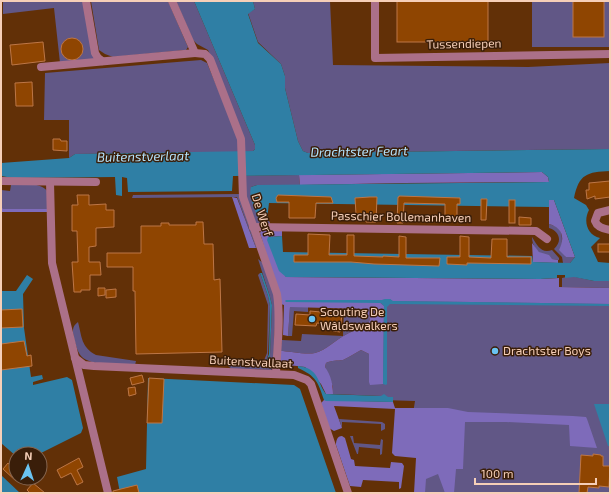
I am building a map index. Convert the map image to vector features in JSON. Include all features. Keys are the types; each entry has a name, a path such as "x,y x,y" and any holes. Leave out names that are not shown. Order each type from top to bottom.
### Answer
{"street":[{"path":"86,1 95,53 102,61"},
{"path":"41,67 195,53 172,1"},
{"name":"Tussendiepen","path":"375,1 376,58 610,54"},
{"name":"De Werf","path":"195,53 205,54 210,59 241,139 242,197 278,294 276,374"},
{"path":"1,181 96,182"},
{"path":"50,182 52,263 108,493"},
{"path":"610,210 598,213 594,221 599,227 610,230"},
{"name":"Passchier Bollemanhaven","path":"253,228 536,231 547,239"},
{"name":"Buitenstvallaat","path":"75,358 84,365 94,366 197,372 276,374 301,377 311,384 348,493"}],"shaded area":[{"path":"3,1 83,1 97,60 60,63 54,8 3,14"},
{"path":"91,1 168,1 188,47 186,50 113,57 105,54 99,50"},
{"path":"176,1 194,1 255,145 255,149 253,151 245,152 241,129 208,50 193,40"},
{"path":"253,1 330,1 333,65 528,67 610,63 610,149 308,153 303,151 298,141 285,88 285,76 281,64 258,42 248,13 255,9"},
{"path":"532,1 610,1 610,47 532,47"},
{"path":"201,60 207,63 238,137 239,152 75,154 69,158 69,120 44,120 45,73"},
{"path":"542,172 548,177 549,182 300,185 299,175"},
{"path":"299,175 300,185 257,185 251,187 259,219 270,222 270,224 256,224 246,198 245,176"},
{"path":"31,184 41,186 48,192 48,209 2,209 1,190 10,191 11,185"},
{"path":"239,194 257,248 237,197 132,198 133,195"},
{"path":"232,197 237,198 256,248 249,248"},
{"path":"549,200 554,200 575,257 566,257 559,250 562,241 562,234 557,228 549,224"},
{"path":"1,207 3,209 48,209 47,212 1,212"},
{"path":"549,224 559,229 562,236 562,247 566,257 575,257 570,263 563,263 562,257 554,249 557,246 559,237 555,231 549,228"},
{"path":"261,231 282,231 282,236 269,237 286,277 559,278 559,287 610,288 610,304 392,301 390,299 286,302 379,302 384,306 383,384 370,385 369,354 361,350 343,360 326,363 325,367 331,380 333,394 326,394 321,384 305,367 280,364 280,351 307,354 319,352 343,336 365,326 369,322 369,316 363,309 290,307 288,336 283,335 284,305 281,304 260,233"},
{"path":"532,237 542,250 552,250 559,260 554,260 541,254 534,246"},
{"path":"532,243 539,252 549,255 552,259 558,260 558,263 533,262"},
{"path":"258,259 263,263 273,289 276,304 273,368 271,370 232,369 228,366 228,362 263,363 267,353 268,305 258,275 260,273 270,306 268,355 265,365 232,365 265,366 267,365 270,355 272,305"},
{"path":"571,276 594,281 610,281 610,288 562,287 562,278"},
{"name":"Drachtster Boys","path":"380,296 610,301 610,493 420,493 423,447 408,445 415,401 382,400 381,396 333,394 333,387 325,367 326,363 343,360 361,350 369,354 369,382"},
{"path":"290,306 308,307 308,312 294,311 292,336 288,336"},
{"path":"344,309 364,309 369,316 369,322 365,326 343,336"},
{"path":"78,322 83,341 87,349 96,355 136,361 135,365 114,365 86,360 81,356 74,339 73,328"},
{"path":"302,334 343,336 324,349 315,353 307,354 280,351 282,340 301,341"},
{"path":"324,400 393,402 395,408 448,408 468,412 586,417 597,448 570,446 569,425 465,422 463,469 456,469 454,493 445,493 438,474 426,479 425,493 414,493 416,458 395,456 392,453 395,409 334,406 342,428 334,431 329,428 321,403"},
{"path":"339,419 382,422 385,424 385,429 381,431 381,424 342,422 342,428"},
{"path":"342,436 345,438 351,459 354,460 355,466 390,468 391,462 402,463 404,466 401,488 399,489 399,482 363,480 361,487 350,486 336,445 338,438"},
{"path":"350,436 353,436 354,443 380,445 381,439 383,440 382,454 380,455 380,449 359,447 357,454"}],"water":[{"name":"Buitenstverlaat","path":"194,1 253,1 255,9 248,14 258,43 281,64 285,76 285,88 298,141 303,151 308,153 610,149 610,171 595,172 585,176 578,184 574,198 586,205 589,210 586,219 587,227 592,234 600,238 591,247 598,262 610,263 610,281 594,281 574,277 565,278 565,275 557,275 557,278 540,279 286,277 279,271 267,240 268,237 282,236 283,252 532,256 533,262 570,263 575,257 554,200 549,200 549,207 269,203 267,220 259,219 250,195 251,187 257,185 549,182 548,177 542,172 233,176 232,191 128,192 127,178 122,177 122,196 116,195 115,177 13,178 1,176 1,163 69,158 75,154 253,151 255,149 255,145"},
{"path":"260,273 262,273 272,305 270,355 267,366 232,365 265,365 269,354 270,306"},
{"path":"27,275 33,279 23,294 24,328 31,377 42,375 43,379 33,382 33,385 67,377 72,380 83,428 81,433 48,450 48,446 8,446 8,449 1,443 1,291 16,291"},
{"path":"390,299 393,301 610,304 610,306 390,304 387,307 386,385 383,384 384,306 381,303 285,301"},
{"path":"298,366 305,367 314,373 326,394 381,396 384,394 388,397 393,397 393,402 326,401 324,400 316,380 298,368"},
{"path":"148,378 294,385 300,389 336,493 120,493 117,477 146,469"},
{"path":"594,404 610,404 610,446 608,446"},
{"path":"1,475 8,482 8,486 13,486 20,493 1,493"}],"building":[{"path":"397,1 488,1 488,42 397,42"},
{"path":"573,1 604,1 604,37 573,37"},
{"path":"72,38 76,39 82,45 82,53 76,59 72,60 68,59 62,53 61,49 62,45 68,39"},
{"path":"43,42 45,61 12,65 10,45"},
{"path":"32,82 33,106 16,106 15,83"},
{"path":"53,139 67,141 67,151 53,150"},
{"path":"610,181 610,197 595,199 595,196 587,199 586,190 589,190 589,183"},
{"path":"77,195 89,195 89,205 106,204 106,210 114,210 114,227 96,228 96,246 89,247 89,262 100,262 101,275 90,275 90,290 81,290 81,292 74,292 72,262 78,262 77,231 72,231 72,205 78,205"},
{"path":"278,195 331,197 333,203 316,203 315,218 289,218 289,202 277,202 276,198"},
{"path":"399,196 460,198 460,204 457,204 457,219 445,219 445,204 404,203 403,223 397,223"},
{"path":"377,197 376,222 366,222 366,214 356,214 355,198"},
{"path":"481,199 487,199 486,220 481,220"},
{"path":"509,200 515,200 515,223 509,223"},
{"path":"519,217 531,218 531,225 519,225"},
{"path":"196,222 203,222 204,244 213,244 214,280 220,279 222,352 136,354 133,267 107,267 107,253 141,253 141,226 161,226 161,223 169,223 169,225 196,225"},
{"path":"308,234 330,235 329,255 347,255 347,235 354,235 354,256 383,257 399,257 399,236 406,237 406,258 440,258 439,266 351,262 294,262 294,255 308,255"},
{"path":"460,236 469,237 469,257 491,258 492,239 507,239 507,257 531,257 531,264 447,264 447,257 460,257"},
{"path":"598,244 610,244 610,252 598,252"},
{"path":"98,288 105,288 105,295 98,296"},
{"path":"116,289 116,297 106,298 106,290"},
{"path":"22,309 23,327 1,328 1,310"},
{"path":"310,311 342,314 340,332 333,331 333,324 317,323 316,326 295,325 296,314 310,315"},
{"path":"24,341 27,356 31,355 32,366 1,370 1,344"},
{"path":"142,375 144,382 132,385 130,378"},
{"path":"149,378 164,379 162,423 147,423"},
{"path":"135,387 136,394 129,396 128,388"},
{"path":"593,454 603,456 603,466 610,466 609,487 588,487 587,493 579,493 581,455 593,456"},
{"path":"79,458 83,467 77,470 83,482 77,485 71,473 61,478 57,470"},
{"path":"8,463 8,474 3,469"},
{"path":"137,485 139,493 113,493 113,491"},
{"path":"30,486 37,486 45,493 30,493 27,490"}],"place":[{"name":"Scouting De Wâldswalkers","path":"312,319"},
{"name":"Drachtster Boys","path":"495,351"}],"water label":[{"name":"Drachtster Feart","path":"359,151"}]}
